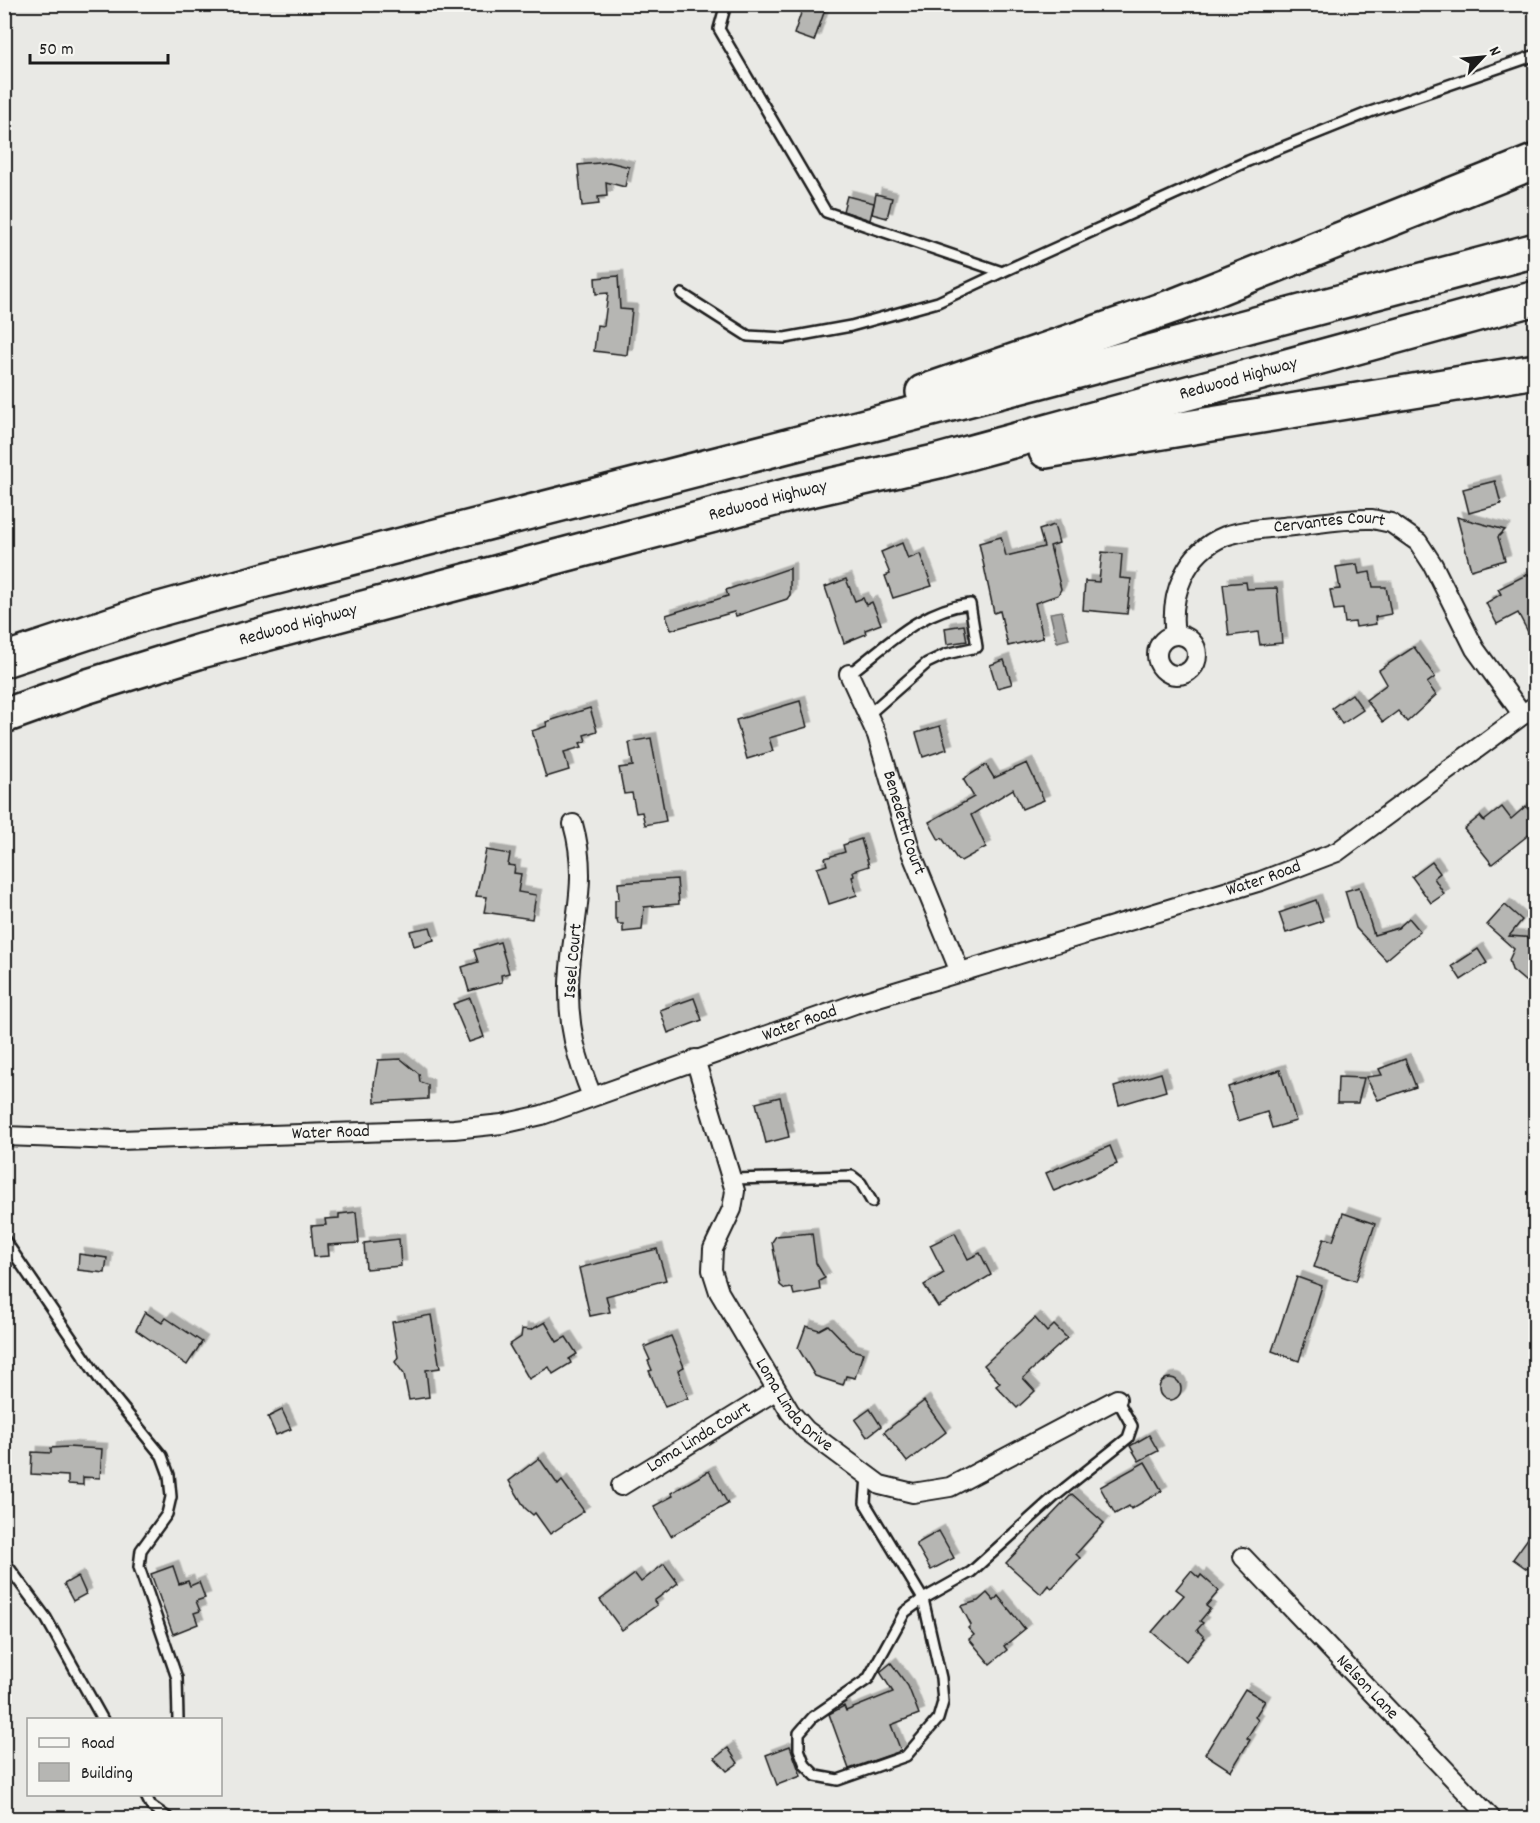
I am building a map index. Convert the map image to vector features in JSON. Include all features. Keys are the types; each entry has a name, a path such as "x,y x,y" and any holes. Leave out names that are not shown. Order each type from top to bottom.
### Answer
{"highway":[{"path":"764,452 987,368 1176,305 1536,160"},
{"path":"4,660 149,612 1536,250"},
{"name":"Redwood Highway","path":"4,716 85,687 212,648 797,493 939,461 1536,298"},
{"path":"939,461 1031,454 1536,371"}],"street":[{"name":"Cervantes Court","path":"1175,635 1173,603 1177,587 1194,559 1213,542 1237,533 1372,519 1391,524 1418,542 1433,565 1471,642 1529,710"},
{"name":"Benedetti Court","path":"849,674 869,714 911,852 960,972"},
{"name":"Water Road","path":"4,1136 119,1140 479,1127 532,1118 855,1004 1261,881 1318,861 1356,839 1529,710"},
{"name":"Issel Court","path":"573,824 580,849 582,876 569,982 570,1021 576,1057 592,1096"},
{"name":"Loma Linda Drive","path":"695,1059 733,1179 735,1199 713,1249 714,1281 776,1391 806,1430 880,1485 903,1492 939,1491 960,1483 1117,1399"},
{"name":"Loma Linda Court","path":"621,1486 776,1391"},
{"name":"Nelson Lane","path":"1243,1557 1491,1818"}],"lane":[{"path":"726,4 719,29 826,212 1002,272"},
{"path":"681,294 748,336 785,338 852,326 938,302 1268,153 1370,112 1536,55"},
{"path":"849,674 913,624 936,611 970,604 977,647 946,654 927,663 869,714"},
{"path":"733,1179 852,1176 861,1183 872,1202"},
{"path":"4,1239 100,1380 162,1456 166,1465 171,1497 167,1514 141,1550 139,1568 177,1678 178,1718"},
{"path":"867,1476 865,1503 923,1599 941,1678 943,1702 938,1719 906,1756 838,1780 816,1776 805,1765 799,1749 799,1733 813,1718 868,1679 905,1612 923,1599 971,1572 1054,1497 1128,1438 1132,1426 1117,1399"},
{"path":"4,1561 46,1618 102,1718"},
{"path":"146,1796 152,1806 168,1818"}],"shaded area":[{"path":"1062,611 1069,639 1057,642 1050,613"}],"building":[{"path":"804,4 827,4 814,41 794,34"},
{"path":"609,162 629,167 625,187 606,182 607,196 598,197 599,204 582,206 578,165"},
{"path":"876,194 892,198 887,218 872,214"},
{"path":"847,196 874,203 870,220 843,211"},
{"path":"618,276 620,309 632,310 627,355 594,351 597,325 604,326 608,293 596,294 595,278"},
{"path":"1495,481 1501,504 1469,513 1463,489"},
{"path":"1457,517 1505,530 1498,537 1505,560 1471,570"},
{"path":"1054,525 1059,543 1050,546 1061,589 1058,595 1035,603 1043,638 1008,646 1000,611 994,613 979,543 1001,537 1006,556 1044,547 1039,530"},
{"path":"902,543 908,559 920,554 932,586 893,598 885,576 890,574 881,552"},
{"path":"1102,552 1122,554 1120,578 1131,579 1127,614 1083,610 1085,581 1099,582"},
{"path":"1357,564 1359,574 1370,572 1373,587 1386,587 1391,614 1375,617 1376,624 1356,627 1355,622 1345,623 1343,609 1334,610 1330,590 1340,589 1336,567"},
{"path":"790,568 790,595 787,599 736,616 734,612 671,630 666,615 728,596 726,590"},
{"path":"1528,574 1536,584 1536,647 1518,613 1497,624 1486,603 1501,594 1498,589"},
{"path":"846,579 855,601 863,598 866,605 872,602 881,624 865,630 866,634 844,643 825,587"},
{"path":"1246,582 1247,589 1277,588 1282,643 1260,645 1258,632 1229,636 1223,584"},
{"path":"964,625 967,641 947,644 945,628"},
{"path":"1414,647 1435,677 1427,683 1436,695 1407,722 1398,711 1383,722 1366,700 1387,684 1379,670"},
{"path":"1004,660 1012,684 997,688 990,665"},
{"path":"1352,694 1363,710 1342,724 1332,708"},
{"path":"800,701 807,727 769,738 773,751 747,759 736,720"},
{"path":"590,708 597,731 584,735 586,741 580,743 582,747 564,752 569,770 546,777 532,731 547,726 546,722"},
{"path":"940,726 947,749 923,757 916,733"},
{"path":"651,738 666,821 645,825 642,812 636,813 632,793 624,794 619,768 633,766 629,742"},
{"path":"1027,763 1044,800 1022,809 1013,789 971,815 986,847 961,861 957,859 942,838 939,840 929,822 974,797 963,779 986,765 994,778"},
{"path":"1536,804 1536,829 1492,864 1464,829 1480,816 1484,821 1502,807 1511,819 1526,806 1528,809"},
{"path":"861,839 869,866 853,871 854,876 852,877 857,895 829,904 817,868 827,865 825,858 845,852 843,845"},
{"path":"486,850 510,854 508,865 515,866 514,873 521,874 518,892 536,895 532,919 484,912 487,897 476,896"},
{"path":"1432,862 1440,873 1434,878 1444,894 1431,903 1412,877"},
{"path":"677,879 679,904 644,907 642,930 623,932 623,924 618,924 615,919 615,900 619,900 618,883"},
{"path":"1359,887 1374,935 1398,928 1409,918 1420,931 1386,960 1356,928 1345,891"},
{"path":"1316,900 1323,921 1286,933 1279,913"},
{"path":"1505,905 1522,920 1509,936 1536,938 1536,982 1525,981 1512,970 1509,960 1514,949 1487,925"},
{"path":"430,927 434,940 414,946 410,931"},
{"path":"500,942 509,973 501,975 502,982 469,991 462,967 478,962 474,950"},
{"path":"1478,949 1487,963 1461,980 1452,966"},
{"path":"470,998 484,1037 469,1042 453,1004"},
{"path":"694,998 702,1020 668,1033 660,1010"},
{"path":"401,1059 419,1074 420,1082 428,1085 428,1099 375,1102 374,1084 378,1060"},
{"path":"1405,1059 1416,1087 1378,1100 1366,1077 1382,1075 1379,1069"},
{"path":"1280,1070 1296,1121 1272,1128 1267,1112 1238,1121 1228,1087"},
{"path":"1161,1073 1166,1091 1119,1105 1114,1087"},
{"path":"1338,1077 1364,1078 1358,1103 1337,1103"},
{"path":"780,1097 789,1137 766,1143 756,1103"},
{"path":"1110,1146 1117,1164 1054,1191 1046,1173"},
{"path":"356,1212 359,1243 328,1245 329,1256 314,1257 311,1226 326,1225 325,1219 339,1218 339,1214"},
{"path":"1343,1213 1375,1224 1356,1281 1314,1267 1324,1238 1333,1241"},
{"path":"812,1233 816,1263 825,1278 819,1281 820,1290 794,1295 792,1288 785,1289 780,1285 772,1242 776,1236"},
{"path":"955,1233 968,1259 980,1253 991,1275 938,1307 924,1285 944,1273 930,1245"},
{"path":"399,1239 401,1266 366,1269 364,1243"},
{"path":"657,1249 666,1280 606,1296 610,1312 590,1316 579,1268"},
{"path":"79,1254 107,1258 105,1273 78,1270"},
{"path":"1297,1277 1322,1286 1299,1361 1272,1351"},
{"path":"145,1312 162,1323 166,1318 202,1342 187,1365 136,1330"},
{"path":"431,1315 440,1368 426,1370 429,1397 409,1400 404,1374 395,1362 398,1357 392,1322"},
{"path":"1035,1318 1047,1332 1054,1325 1067,1338 1023,1378 1035,1391 1017,1408 996,1386 1000,1383 984,1365"},
{"path":"545,1322 557,1342 566,1337 577,1354 569,1359 571,1363 553,1374 549,1367 529,1379 509,1345 521,1337 522,1329 531,1330"},
{"path":"828,1325 852,1350 863,1353 855,1378 846,1376 843,1385 815,1376 798,1348 806,1326 819,1330"},
{"path":"671,1336 684,1367 678,1370 688,1398 665,1407 649,1371 652,1370 648,1361 650,1360 644,1347"},
{"path":"1170,1378 1180,1385 1181,1389 1174,1399 1170,1400 1160,1393 1159,1389 1166,1379"},
{"path":"924,1401 946,1432 907,1462 884,1432"},
{"path":"870,1409 881,1426 867,1437 855,1420"},
{"path":"282,1410 291,1429 276,1435 268,1417"},
{"path":"1149,1435 1158,1451 1139,1461 1130,1446"},
{"path":"51,1448 102,1449 100,1478 83,1477 83,1485 68,1484 68,1476 31,1474 32,1452 51,1453"},
{"path":"539,1458 558,1485 562,1481 584,1511 550,1534 535,1513 533,1515 525,1508 509,1481"},
{"path":"1145,1462 1162,1491 1131,1509 1129,1506 1115,1514 1100,1487"},
{"path":"709,1471 728,1504 671,1536 654,1506 673,1496 671,1493"},
{"path":"1072,1494 1104,1523 1076,1554 1080,1558 1052,1588 1048,1585 1041,1594 1006,1563"},
{"path":"1536,1527 1536,1558 1527,1569 1513,1559"},
{"path":"939,1531 954,1558 931,1570 916,1544"},
{"path":"664,1564 678,1583 654,1601 657,1605 622,1630 600,1600 635,1574 641,1582"},
{"path":"173,1566 179,1584 188,1581 190,1586 199,1582 205,1598 196,1601 200,1611 194,1613 198,1624 173,1634 151,1574"},
{"path":"1191,1571 1199,1578 1201,1575 1219,1591 1206,1606 1210,1609 1200,1621 1203,1623 1197,1630 1205,1638 1186,1661 1152,1632 1184,1595 1176,1589"},
{"path":"78,1576 86,1594 73,1601 64,1584"},
{"path":"987,1593 994,1601 998,1596 1025,1629 1004,1646 1007,1650 990,1664 969,1639 974,1635 968,1628 971,1625 961,1606 978,1601"},
{"path":"891,1663 908,1686 919,1714 891,1725 901,1751 849,1769 829,1714 844,1706 846,1711 893,1692 880,1672"},
{"path":"1245,1689 1265,1701 1255,1717 1258,1720 1247,1738 1250,1740 1231,1771 1205,1754"},
{"path":"790,1746 801,1776 777,1785 766,1755"},
{"path":"728,1748 738,1763 727,1771 715,1758"}]}
